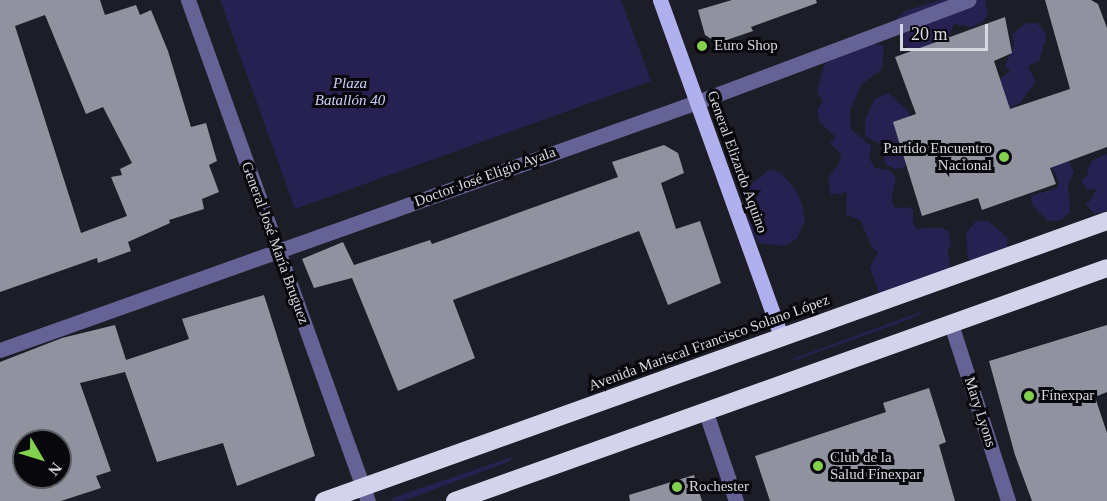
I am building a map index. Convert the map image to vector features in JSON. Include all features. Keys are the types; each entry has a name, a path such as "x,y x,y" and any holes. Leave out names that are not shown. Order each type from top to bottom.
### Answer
{"highway":[{"name":"Avenida Mariscal Francisco Solano López","path":"324,501 364,496 780,336 1107,221"},
{"path":"455,501 1107,268"}],"main road":[{"name":"General Elizardo Aquino","path":"660,0 780,336"}],"street":[{"name":"General José María Bruguez","path":"188,0 364,496"},
{"name":"Doctor José Eligio Ayala","path":"0,350 697,102 969,0"},
{"name":"Mary Lyons","path":"951,324 1008,501"},
{"path":"706,413 736,501"}],"green space":[{"name":"Plaza Batallón 40","path":"220,0 621,0 651,81 295,209"},
{"path":"941,0 985,0 988,15 982,22 972,27 954,24 945,46 928,69 902,43 896,19 905,11"},
{"path":"1026,23 1037,23 1045,32 1046,39 1039,61 1027,66 1036,81 1020,103 1009,108 993,84 1010,71 1005,66 1014,46 1012,34"},
{"path":"862,42 884,46 882,69 861,85 850,111 851,129 871,146 869,158 875,168 888,170 896,177 891,199 895,208 908,207 913,210 913,223 917,229 940,227 948,231 951,244 948,249 950,269 880,295 870,268 878,252 871,246 861,221 846,214 847,192 831,195 828,178 839,164 841,154 830,143 836,137 820,123 817,110 823,101 817,92 823,68 830,56"},
{"path":"888,93 908,111 921,146 903,168 895,169 885,164 882,145 865,136 865,120 875,99"},
{"path":"1107,154 1107,211 1094,214 1085,203 1089,202 1097,189 1087,190 1081,180 1088,174 1088,168 1093,160"},
{"path":"1068,159 1074,172 1068,184 1070,213 1061,220 1048,221 1032,205 1031,196 1057,188 1059,182 1052,167"},
{"path":"770,169 781,173 795,189 802,204 805,221 797,238 786,246 758,243 750,228 746,200 752,183"},
{"path":"987,220 1007,237 1008,250 973,263 968,258 966,234 975,222"},
{"path":"929,309 910,319 796,360 792,359"},
{"path":"515,456 508,462 403,501 391,500 394,497"}],"building":[{"path":"0,0 100,0 105,15 136,5 140,15 151,10 168,51 191,127 206,123 217,161 209,165 219,192 202,199 204,209 169,220 170,223 128,242 131,251 98,263 97,258 0,292","holes":["45,15 86,114 103,107 132,163 120,169 122,175 111,177 127,216 81,233 15,26"]},
{"path":"732,0 816,0 817,3 751,27 753,31 718,43 705,35 698,10"},
{"path":"1045,0 1091,0 1098,4 1107,28 1107,147 1050,168 1056,184 982,210 978,198 922,216 893,122 916,114 895,57 1005,17 1012,53 994,61 1010,109 1070,89"},
{"path":"664,145 678,153 684,173 661,183 676,229 700,221 721,283 668,305 639,231 453,300 475,358 398,391 352,278 314,288 302,259 343,242 354,265 430,240 432,244 618,177 612,162"},
{"path":"264,295 315,456 237,486 223,443 157,462 125,372 80,383 111,471 96,476 101,488 61,501 0,501 0,362 62,338 115,325 126,360 189,339 182,319"},
{"path":"1107,325 1107,392 1095,397 1107,433 1107,501 1032,501 1015,455 989,361"},
{"path":"929,388 946,442 939,445 955,501 770,501 755,456 886,412 883,403"},
{"name":"Rochester","path":"694,475 702,501 630,501 629,495"}],"place":[{"name":"Euro Shop","path":"702,46"},
{"name":"Partido Encuentro Nacional","path":"1004,157"},
{"name":"Finexpar","path":"1029,396"},
{"name":"Club de la Salud Finexpar","path":"818,466"},
{"name":"Rochester","path":"677,487"}]}
